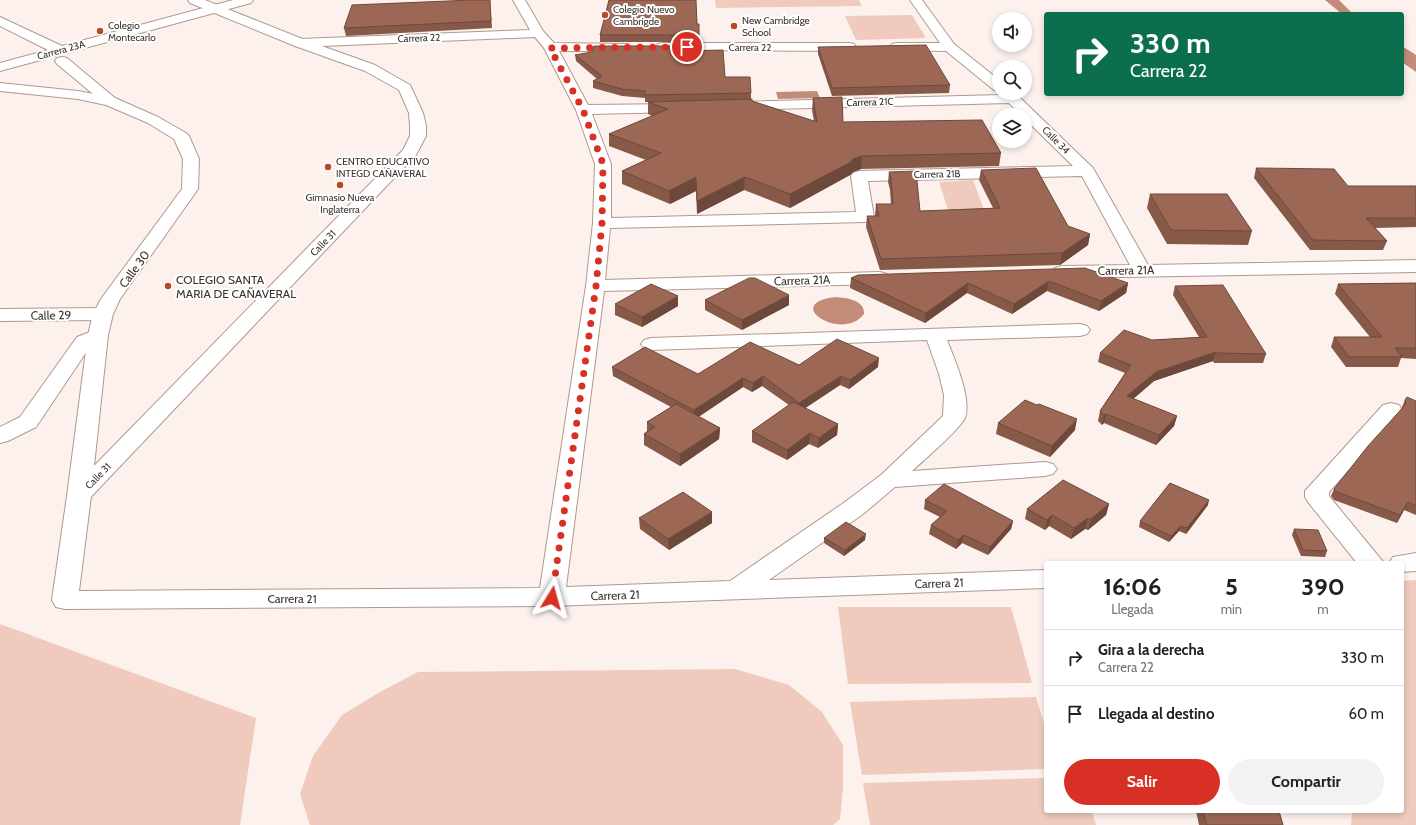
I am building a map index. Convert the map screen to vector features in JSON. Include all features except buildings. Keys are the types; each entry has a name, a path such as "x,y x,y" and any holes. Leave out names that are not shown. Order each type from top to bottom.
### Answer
{"street":[{"name":"Calle 31","path":"79,496 410,152 418,136 416,113 405,88 370,68 300,43 194,0"},
{"name":"Carrera 23A","path":"0,67 61,56 247,0"},
{"path":"519,0 538,33 550,48 583,110 603,164 602,223 596,286 552,598"},
{"path":"916,0 949,47 992,81"},
{"path":"0,21 61,56 110,101"},
{"name":"Carrera 22","path":"300,43 538,33"},
{"path":"550,48 637,47"},
{"name":"Carrera 22","path":"653,47 864,47"},
{"path":"888,47 949,47"},
{"name":"Calle 30","path":"0,87 78,95 110,101 153,120 181,136 191,159 190,189 111,299 103,314 98,335 65,600"},
{"name":"Carrera 21C","path":"718,107 992,97"},
{"name":"Calle 34","path":"1014,100 1087,171"},
{"path":"583,110 694,107"},
{"path":"1087,171 1141,270"},
{"name":"Carrera 21B","path":"602,223 865,217 859,176 1087,171"},
{"name":"Carrera 21A","path":"1046,272 1416,266"},
{"name":"Carrera 21A","path":"596,286 896,277"},
{"name":"Calle 29","path":"0,315 103,314"},
{"path":"651,344 1080,330"},
{"path":"736,590 854,508 889,480 954,417 955,395 950,374 935,334"},
{"path":"0,436 28,422 84,341 98,335"},
{"path":"1369,561 1317,497 1317,491 1391,410"},
{"path":"889,480 1045,469"},
{"path":"1404,563 1416,562"},
{"name":"Carrera 21","path":"65,600 552,598 1044,579"}],"shaded area":[{"path":"715,0 859,0 862,6 716,8"},
{"path":"1325,0 1339,0 1351,12 1340,12"},
{"path":"912,15 926,38 856,40 845,16"},
{"path":"1404,47 1416,55 1416,72 1404,63"},
{"path":"817,91 820,98 778,99 776,92"},
{"path":"973,180 986,215 950,216 939,182"},
{"path":"836,297 850,299 858,303 864,309 864,314 854,322 842,324 831,323 821,319 814,313 814,306 820,301"},
{"path":"1416,580 1416,825 1351,825 1352,813 1404,813 1404,581"},
{"path":"838,607 1011,607 1032,683 848,684"},
{"path":"0,624 256,718 240,825 0,825"},
{"path":"735,669 789,685 822,712 843,745 843,788 840,819 833,825 310,825 300,794 313,756 342,715 380,692 418,672"},
{"path":"1036,697 1044,723 1044,769 862,775 850,702"},
{"path":"1044,778 1044,813 1093,813 1096,825 870,825 863,783"}],"place":[{"name":"Colegio Nuevo Cambrigde","path":"605,15"},
{"name":"New Cambridge School","path":"734,26"},
{"name":"Colegio Montecarlo","path":"100,31"},
{"name":"CENTRO EDUCATIVO INTEGD CAÑAVERAL","path":"328,167"},
{"name":"Gimnasio Nueva Inglaterra","path":"340,185"},
{"name":"COLEGIO SANTA MARIA DE CAÑAVERAL","path":"168,286"}],"route":[{"path":"552,598 596,286 602,223 603,164 583,110 550,48 687,47"}]}
